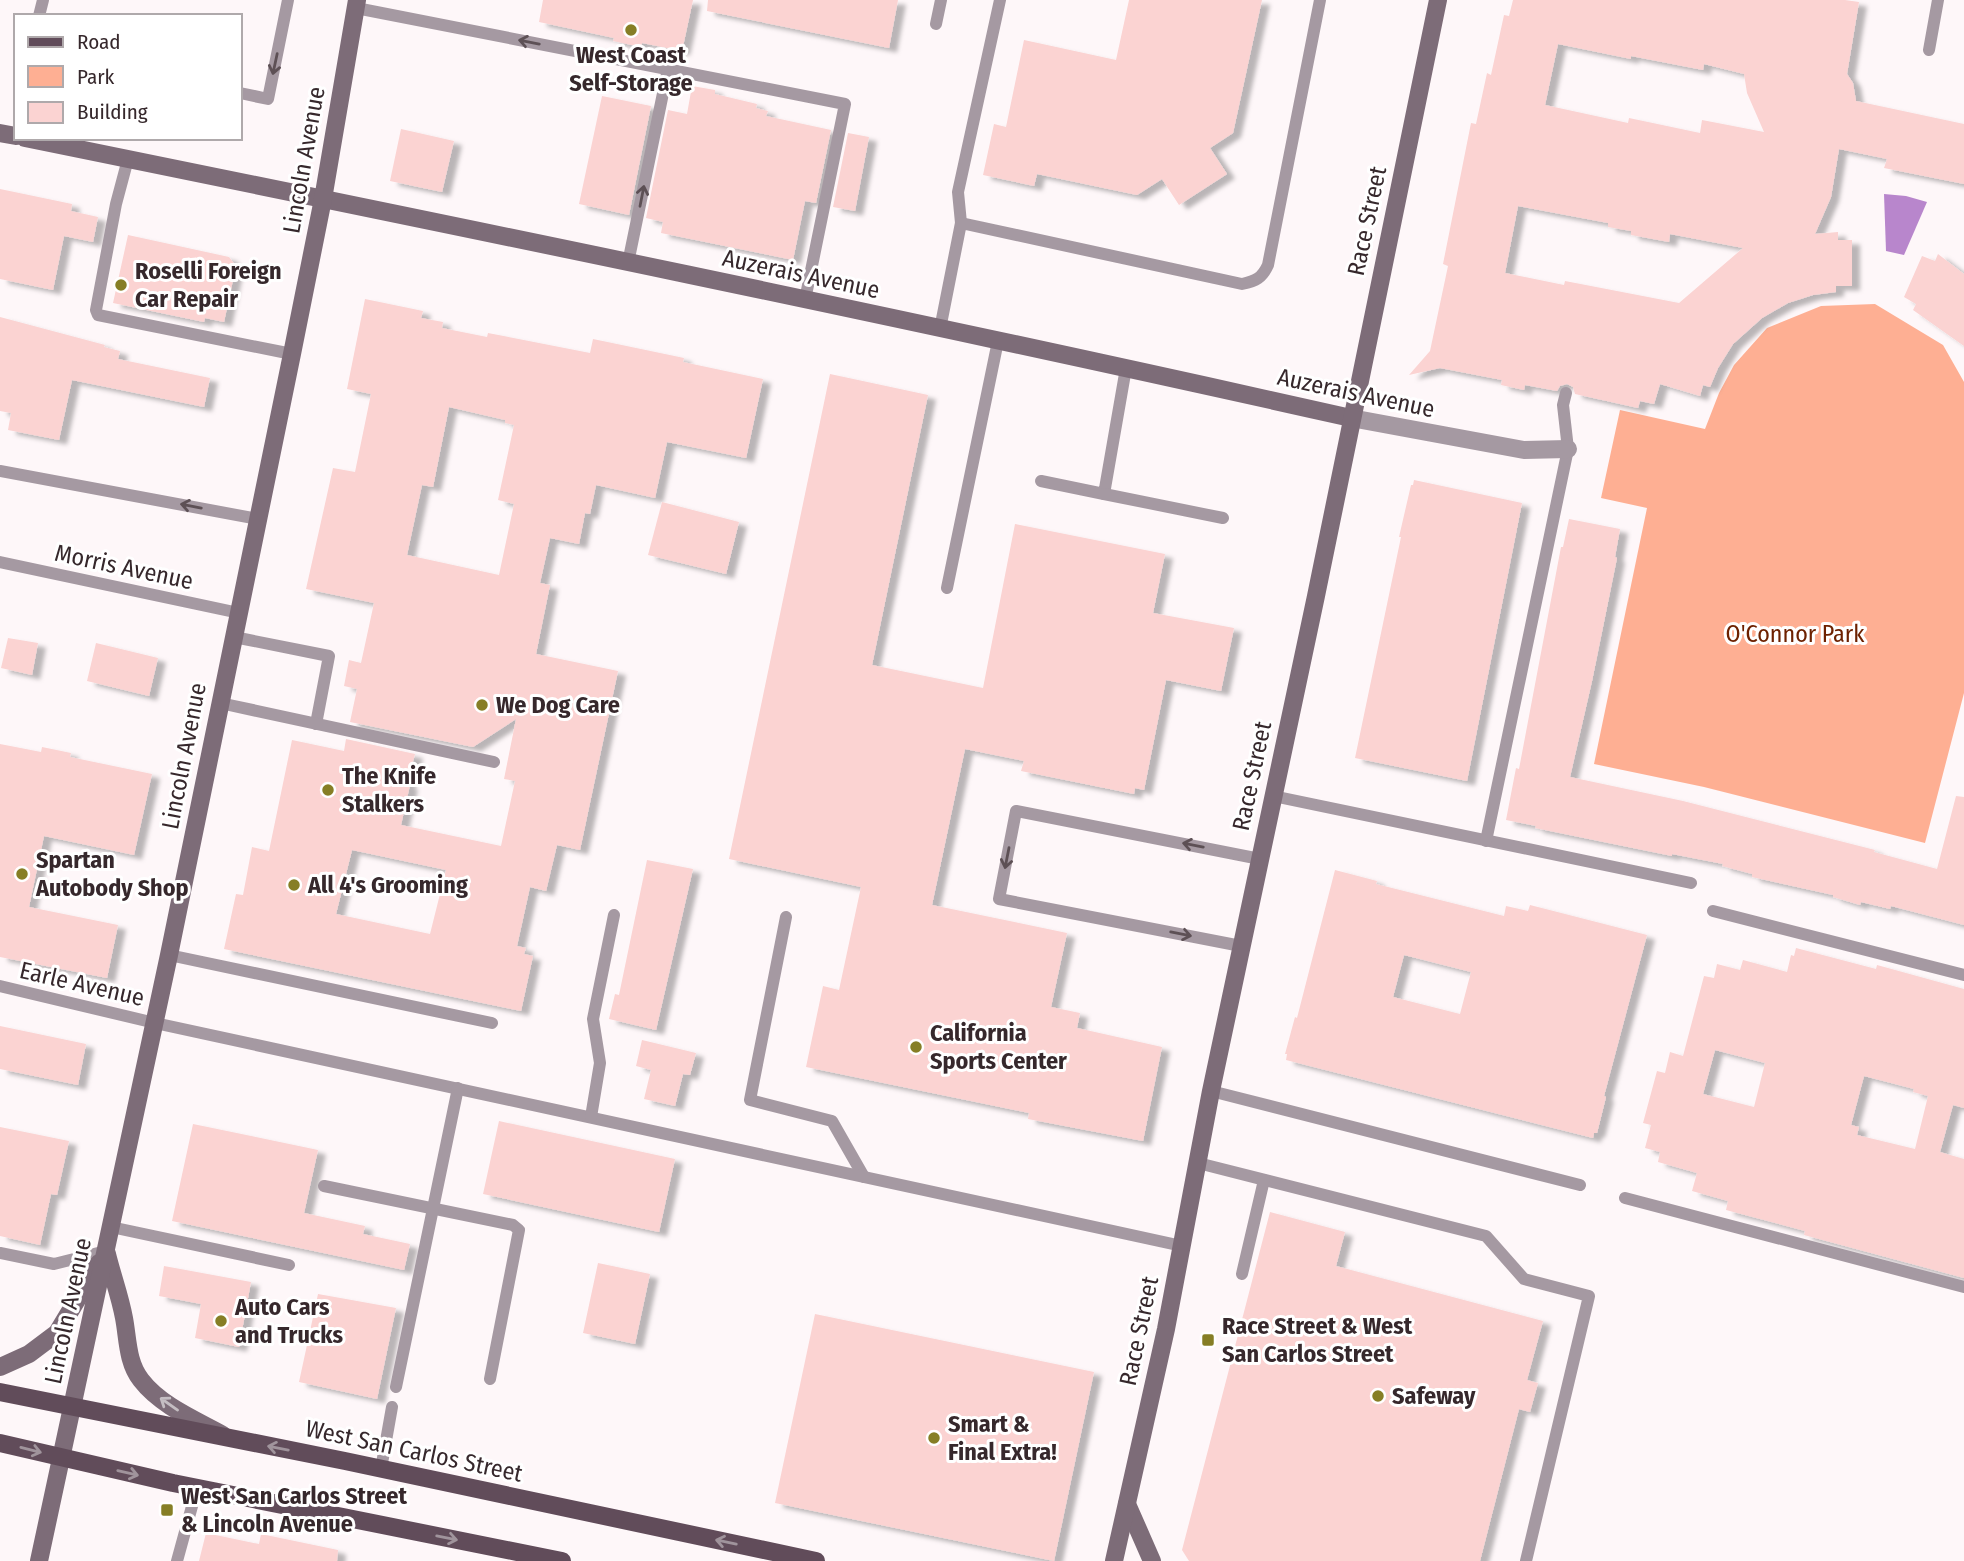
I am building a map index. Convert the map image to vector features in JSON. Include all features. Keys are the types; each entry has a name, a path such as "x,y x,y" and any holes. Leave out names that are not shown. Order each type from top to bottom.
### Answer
{"main road":[{"name":"Race Street","path":"1114,1561 1166,1329 1211,1091 1437,0"},
{"name":"Lincoln Avenue","path":"39,1561 155,1023 292,354 323,199 357,4"},
{"name":"Auzerais Avenue","path":"38,140 805,300 1351,418"},
{"path":"0,1367 29,1354 57,1333 106,1251"},
{"path":"106,1251 124,1318 127,1348 140,1379 179,1411 228,1437"},
{"name":"West San Carlos Street","path":"0,1392 228,1437 817,1561"},
{"path":"0,1443 197,1488 562,1561"},
{"path":"1127,1504 1152,1561"}],"street":[{"name":"Auzerais Avenue","path":"1351,418 1524,450 1568,449"}],"lane":[{"path":"242,93 268,99 288,0"},
{"path":"936,24 941,0"},
{"path":"940,329 961,223 958,192 1000,0"},
{"path":"961,223 1242,284 1257,280 1268,265 1320,0"},
{"path":"1929,50 1938,0"},
{"path":"357,4 845,104 805,300"},
{"path":"628,263 668,69"},
{"path":"128,159 110,233 96,310 98,315 292,354"},
{"path":"947,588 998,341"},
{"path":"1104,494 1126,368"},
{"path":"1486,841 1568,449 1563,405 1566,393"},
{"path":"0,471 258,519"},
{"path":"1041,481 1223,518"},
{"name":"Morris Avenue","path":"0,562 239,613"},
{"path":"234,637 329,656 316,724"},
{"path":"220,703 494,762"},
{"path":"1273,796 1691,883"},
{"path":"1241,946 999,899 1016,811 1259,859"},
{"path":"1713,911 1964,975"},
{"path":"591,1117 600,1063 593,1019 614,915"},
{"path":"786,917 750,1100 832,1121 864,1177"},
{"path":"169,955 492,1023"},
{"name":"Earle Avenue","path":"0,986 155,1023 1182,1246"},
{"path":"396,1387 458,1088"},
{"path":"1211,1091 1580,1185"},
{"path":"1198,1163 1486,1236 1524,1279 1590,1296 1526,1561"},
{"path":"1242,1274 1265,1180"},
{"path":"324,1186 513,1225 519,1230 490,1379"},
{"path":"1625,1198 1964,1287"},
{"path":"111,1227 289,1265"},
{"path":"0,1252 54,1264 106,1251"},
{"path":"381,1469 392,1407"},
{"path":"177,1561 197,1488"}],"green space":[{"name":"O'Connor Park","path":"1875,304 1943,345 1964,382 1964,693 1925,843 1704,787 1594,764 1647,508 1601,498 1620,410 1705,429 1719,393 1734,365 1767,328 1821,306"}],"shaded area":[{"path":"1884,194 1927,202 1904,255 1886,251"}],"building":[{"path":"543,0 693,0 682,51 642,43 641,47 613,41 614,38 539,22"},
{"path":"708,0 898,0 889,48 707,11"},
{"path":"1129,0 1262,0 1233,133 1210,148 1227,174 1179,205 1162,179 1137,195 1037,174 1034,186 983,175 994,124 1006,127 1024,40 1116,60"},
{"path":"1513,0 1859,2 1847,74 1853,83 1856,101 1964,124 1964,184 1884,168 1887,159 1839,149 1831,197 1815,234 1838,232 1838,240 1852,240 1852,286 1836,286 1836,292 1813,295 1788,303 1762,318 1733,344 1710,387 1703,385 1700,396 1660,384 1654,404 1640,401 1638,408 1575,394 1573,387 1567,384 1560,386 1557,391 1525,385 1524,390 1501,385 1502,380 1440,368 1409,375 1430,351 1448,266 1443,264 1471,123 1476,124 1487,73 1491,75 1504,15 1509,16","holes":["1558,44 1703,70 1704,64 1744,74 1747,93 1764,132 1702,120 1700,133 1629,118 1628,123 1545,105","1518,206 1608,223 1608,227 1631,231 1631,235 1669,242 1670,234 1743,248 1679,303 1565,281 1564,285 1505,273"]},
{"path":"692,86 715,90 715,94 757,104 756,108 768,111 766,116 831,130 816,203 805,201 793,260 661,233 663,222 646,218 668,110 687,114"},
{"path":"602,96 651,106 629,215 579,204"},
{"path":"401,129 454,141 442,192 390,181"},
{"path":"848,133 869,137 855,211 833,207"},
{"path":"0,189 72,204 71,211 98,217 93,242 64,236 53,290 0,279"},
{"path":"128,235 229,257 236,266 224,322 205,318 204,322 113,303"},
{"path":"1938,254 1964,274 1964,346 1913,310 1916,304 1904,297 1922,256 1935,261"},
{"path":"365,299 423,311 421,318 443,322 442,328 487,337 488,333 590,353 593,339 684,358 683,362 763,379 746,458 667,442 655,498 596,485 590,514 585,513 579,544 550,538 540,583 550,585 536,654 618,671 580,850 557,845 546,891 530,887 517,946 526,948 524,954 533,956 521,1011 224,949 236,894 243,895 252,847 269,851 292,740 344,751 346,739 415,754 401,825 501,846 515,781 504,779 516,719 473,747 350,722 357,689 344,686 349,660 361,663 374,603 306,589 333,468 355,472 371,394 347,389","holes":["449,407 505,420 505,423 514,425 498,500 514,504 499,575 407,555 422,485 433,487","352,850 446,870 430,934 336,914"]},
{"path":"0,317 105,345 104,347 120,351 118,359 210,378 204,407 72,380 59,440 8,430 11,413 0,411"},
{"path":"830,374 928,395 872,665 983,688 1015,524 1165,554 1153,613 1234,628 1221,691 1166,680 1144,790 1135,788 1134,794 1021,771 1024,761 965,749 932,905 1067,933 1051,1007 1080,1013 1077,1028 1162,1047 1143,1141 1028,1119 1029,1113 806,1067 823,986 839,990 861,887 729,859"},
{"path":"1414,480 1522,503 1467,781 1355,758 1399,537"},
{"path":"662,502 739,522 726,574 648,555"},
{"path":"1569,519 1620,529 1617,558 1570,777 1683,801 1875,850 1874,852 1937,869 1956,796 1964,797 1964,925 1891,906 1890,909 1861,902 1860,905 1833,895 1752,877 1752,874 1722,866 1723,864 1672,856 1506,820 1516,768 1519,769 1561,547"},
{"path":"8,638 38,643 32,675 1,668"},
{"path":"96,643 158,658 149,696 87,681"},
{"path":"0,744 41,752 42,747 71,753 70,757 152,774 134,855 44,836 29,907 118,925 107,978 0,957"},
{"path":"647,860 693,869 656,1030 609,1019 615,994 619,995"},
{"path":"1335,870 1377,881 1376,884 1504,916 1506,906 1528,911 1530,905 1647,935 1604,1096 1606,1097 1597,1133 1594,1133 1593,1138 1286,1060 1285,1054 1295,1017 1297,1018","holes":["1404,955 1471,972 1460,1014 1393,997"]},
{"path":"1796,948 1876,969 1877,965 1964,989 1964,1108 1953,1105 1940,1152 1964,1159 1964,1278 1804,1235 1805,1231 1726,1210 1728,1201 1692,1191 1697,1173 1658,1162 1660,1152 1645,1148 1651,1125 1643,1123 1657,1071 1665,1073 1670,1052 1683,1056 1704,976 1714,978 1717,964 1740,970 1743,960 1787,972 1791,955 1794,956","holes":["1715,1050 1765,1063 1754,1107 1703,1094","1864,1076 1914,1089 1913,1092 1928,1096 1915,1149 1857,1135 1859,1127 1851,1125"]},
{"path":"0,1026 86,1044 78,1085 0,1069"},
{"path":"642,1040 696,1053 690,1075 683,1074 675,1106 644,1099 651,1070 636,1066"},
{"path":"499,1121 675,1159 659,1232 483,1194"},
{"path":"193,1124 318,1150 304,1213 365,1226 363,1234 410,1244 404,1270 172,1221"},
{"path":"0,1127 69,1141 57,1195 51,1194 40,1245 0,1236"},
{"name":"Safeway","path":"1270,1212 1345,1232 1336,1266 1543,1321 1527,1380 1538,1383 1530,1412 1519,1409 1480,1561 1189,1561 1182,1550"},
{"path":"598,1263 650,1274 635,1344 583,1333"},
{"name":"Auto Cars and Trucks","path":"164,1266 251,1282 239,1347 195,1338 201,1304 159,1296"},
{"path":"318,1294 396,1308 377,1399 299,1382"},
{"name":"Smart & Final Extra!","path":"815,1314 1094,1372 1054,1561 775,1503"},
{"path":"206,1533 259,1544 261,1534 338,1550 337,1561 199,1561"}],"place":[{"name":"West Coast Self-Storage","path":"631,30"},
{"name":"Roselli Foreign Car Repair","path":"121,285"},
{"name":"We Dog Care","path":"482,705"},
{"name":"The Knife Stalkers","path":"328,790"},
{"name":"Spartan Autobody Shop","path":"22,874"},
{"name":"All 4's Grooming","path":"294,885"},
{"name":"California Sports Center","path":"916,1047"},
{"name":"Auto Cars and Trucks","path":"221,1321"},
{"name":"Race Street & West San Carlos Street","path":"1208,1340"},
{"name":"Safeway","path":"1378,1396"},
{"name":"Smart & Final Extra!","path":"934,1438"},
{"name":"West San Carlos Street & Lincoln Avenue","path":"167,1510"}]}
